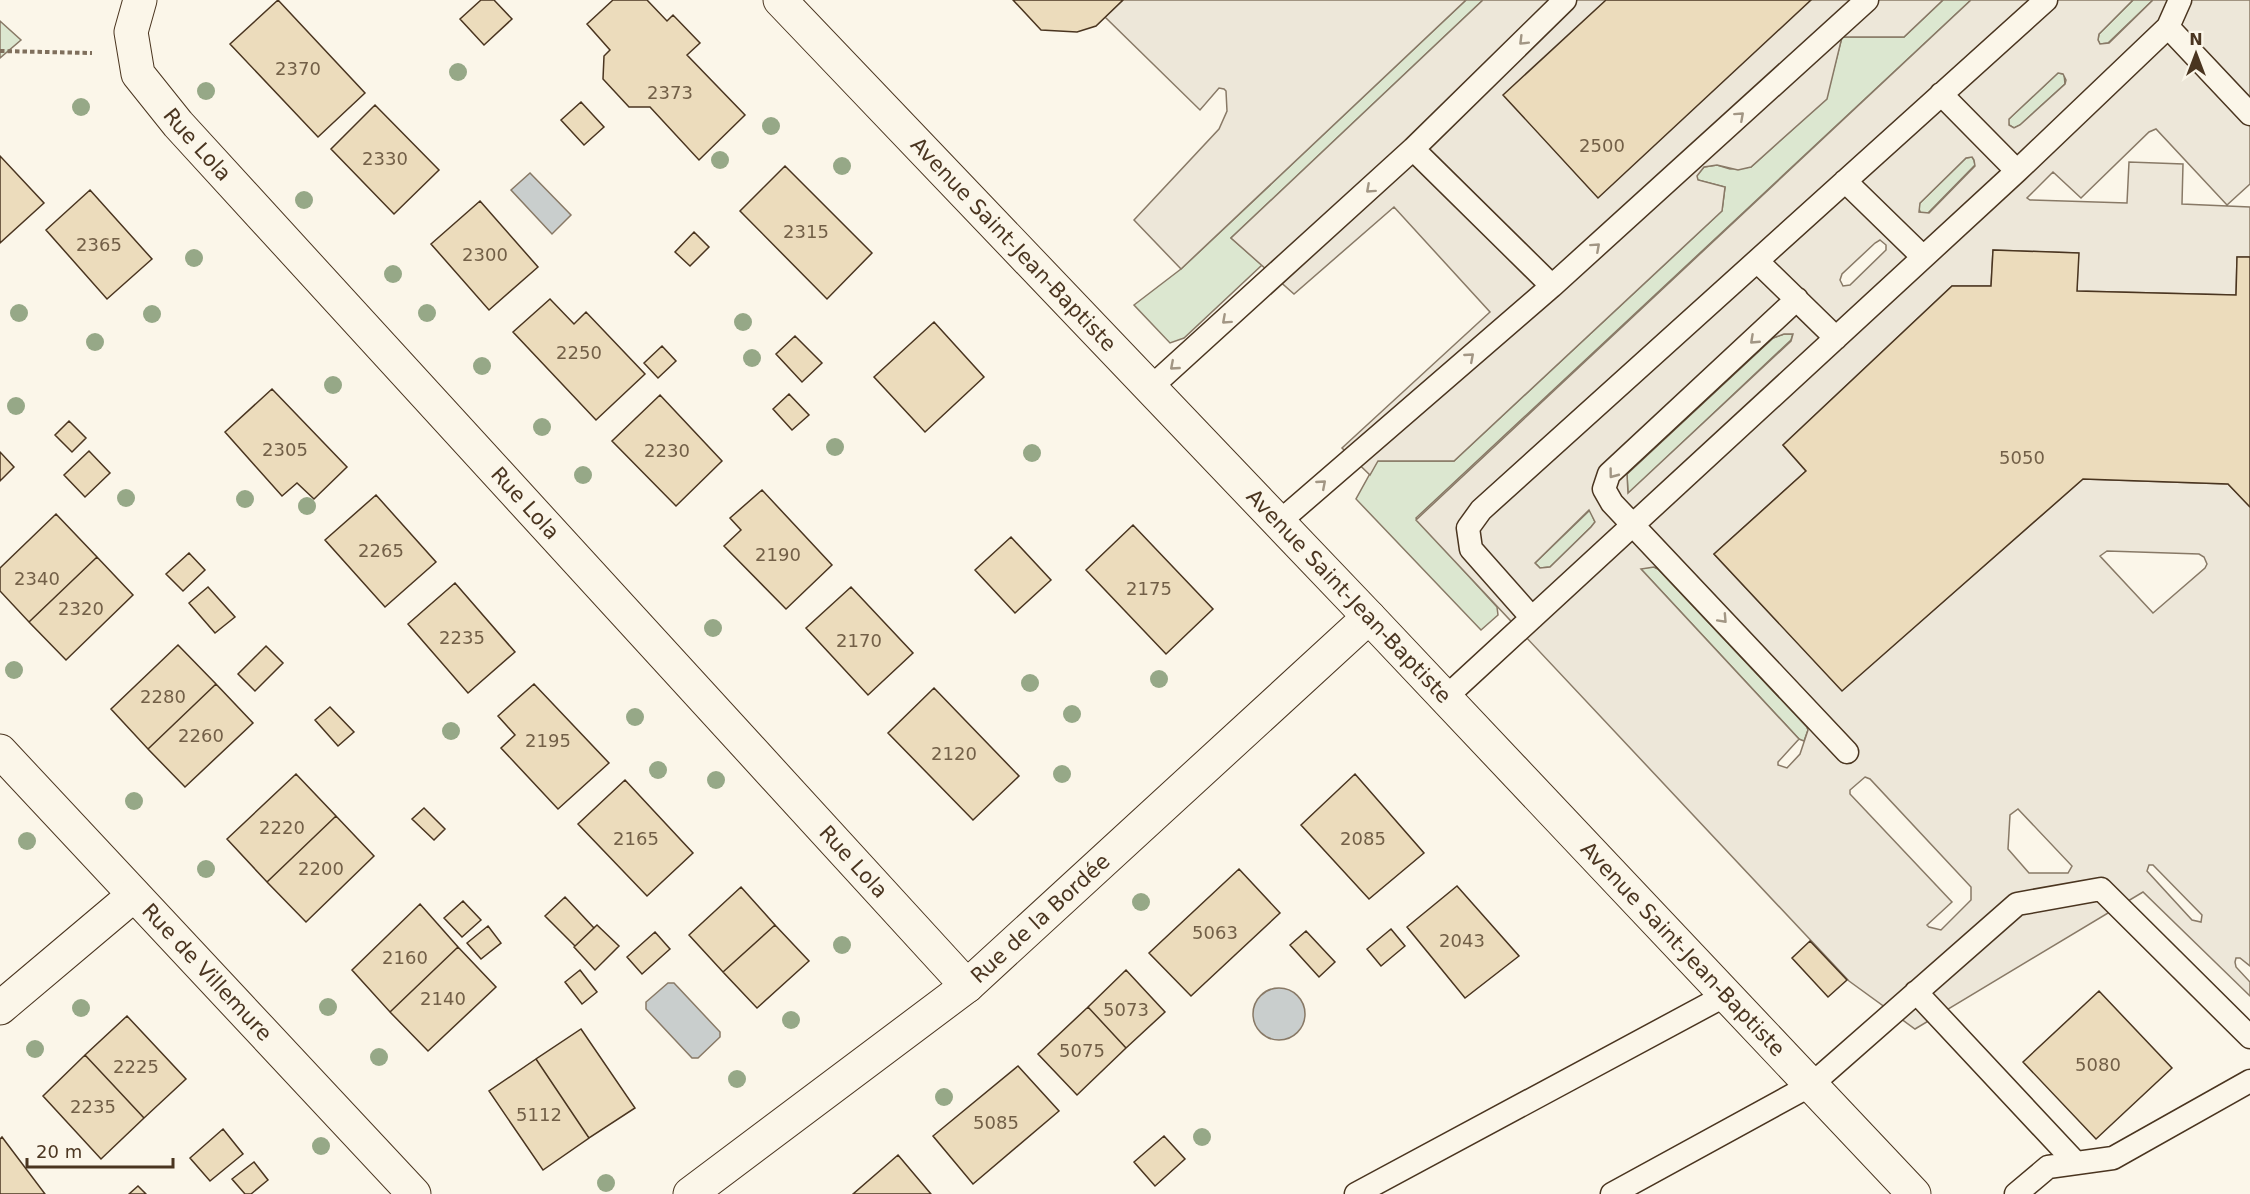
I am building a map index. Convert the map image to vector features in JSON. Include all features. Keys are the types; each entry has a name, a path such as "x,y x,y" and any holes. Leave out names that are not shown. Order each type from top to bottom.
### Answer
{"street":[{"name":"Rue Lola","path":"140,0 131,32 138,74 178,124 967,986"},
{"name":"Avenue Saint-Jean-Baptiste","path":"780,0 1914,1194"},
{"name":"Rue de la Bordée","path":"690,1194 967,986 1368,617"},
{"name":"Rue de Villemure","path":"0,751 414,1194"},
{"path":"0,1008 134,895"}],"lane":[{"path":"1149,389 1413,149 1565,0"},
{"path":"1278,523 1552,286 1867,0"},
{"path":"1532,618 1471,549 1468,528 1482,510 2046,0"},
{"path":"1445,698 2017,171 2168,27 2180,0"},
{"path":"2168,27 2250,114"},
{"path":"1941,94 2017,171"},
{"path":"1413,149 1552,286"},
{"path":"1845,181 1923,257"},
{"path":"1757,261 1836,338"},
{"path":"1797,299 1610,474 1604,489 1612,503 1846,752"},
{"path":"1612,1194 1811,1085 2017,904 2101,889 2250,1036"},
{"path":"1916,992 2076,1163"},
{"path":"1356,1194 1726,995"},
{"path":"2016,1194 2048,1167 2113,1158 2250,1081"}],"path":[{"path":"0,51 135,54"}],"green space":[{"path":"1466,0 1483,0 1231,238 1262,265 1184,338 1170,343 1134,305 1181,269"},
{"path":"1943,0 1971,0 1416,518 1497,607 1498,615 1481,630 1356,499 1377,461 1454,461 1722,211 1725,187 1698,180 1696,176 1704,167 1717,165 1730,169 1751,167 1826,99 1842,37 1904,37"},
{"path":"2133,0 2153,0 2108,43 2100,44 2099,34"},
{"path":"0,21 21,40 0,58"},
{"path":"2058,73 2064,74 2065,84 2020,125 2014,128 2009,125 2008,120"},
{"path":"1972,157 1975,165 1928,213 1921,214 1918,206 1920,203 1966,158"},
{"path":"1793,334 1791,340 1628,494 1627,474 1773,338"},
{"path":"1590,510 1595,522 1591,527 1550,567 1540,568 1535,563"},
{"path":"1654,567 1807,727 1804,741 1799,739 1640,568"}],"shaded area":[{"path":"1123,0 1466,0 1181,269 1134,220 1219,129 1227,111 1226,91 1219,88 1200,110 1105,17"},
{"path":"1483,0 1943,0 1904,37 1842,37 1827,99 1751,167 1738,170 1717,165 1704,167 1697,176 1698,180 1725,187 1722,211 1454,461 1378,461 1370,475 1342,448 1490,312 1394,207 1294,294 1231,238"},
{"path":"1971,0 2133,0 2099,34 2100,44 2109,43 2153,0 2250,0 2250,184 2227,205 2156,129 2149,132 2081,198 2053,172 2027,198 2030,200 2127,203 2129,162 2183,164 2182,204 2250,207 2250,257 2237,257 2236,295 2077,291 2078,253 1993,250 1991,286 1952,286 1783,445 1806,471 1714,554 1842,690 2083,479 2228,484 2250,507 2250,966 2240,958 2236,958 2235,962 2236,967 2250,982 2250,996 2143,892 1915,1029 1849,981 1416,520","holes":["2058,73 2063,74 2065,84 2020,125 2014,128 2009,125 2009,119","1972,157 1975,166 1929,213 1919,212 1920,203 1966,158","1880,240 1886,245 1886,250 1850,285 1843,286 1840,280 1842,274 1875,243","1793,334 1791,341 1628,493 1627,474 1773,338","1589,510 1595,522 1550,567 1540,568 1535,563","2107,551 2199,554 2204,557 2207,564 2205,568 2153,613 2100,556","1654,567 1658,569 1807,727 1800,754 1787,768 1778,765 1778,762 1799,739 1641,569","1865,777 1870,779 1971,887 1971,900 1941,930 1929,927 1927,925 1952,902 1850,794 1850,790","2018,809 2072,866 2068,873 2029,873 2008,849 2010,815","2149,865 2153,865 2202,915 2201,922 2192,920 2147,871"]},
{"path":"530,173 571,215 552,234 511,190"},
{"path":"668,983 674,983 720,1032 720,1037 698,1058 692,1058 646,1009 646,1002"},
{"path":"1279,988 1289,990 1297,996 1303,1004 1305,1014 1303,1024 1297,1032 1289,1038 1279,1040 1269,1038 1261,1032 1255,1024 1253,1014 1255,1004 1261,996 1269,990"}],"building":[{"path":"278,0 365,93 318,137 230,44"},
{"path":"481,0 494,0 512,19 484,45 460,19"},
{"path":"613,0 647,0 667,21 673,15 700,43 687,55 745,115 699,160 650,107 629,107 603,79 604,56 610,50 587,24"},
{"path":"1013,0 1123,0 1096,26 1077,32 1041,30"},
{"path":"1606,0 1811,0 1598,198 1503,95"},
{"path":"581,102 604,127 584,145 561,120"},
{"path":"375,105 439,170 394,214 331,149"},
{"path":"0,156 44,203 0,243"},
{"path":"785,166 872,253 827,299 740,211"},
{"path":"90,190 152,259 107,299 46,230"},
{"path":"480,201 538,267 489,310 431,244"},
{"path":"694,232 709,247 690,266 675,252"},
{"path":"1993,250 2079,253 2077,291 2236,295 2237,257 2250,257 2250,507 2228,484 2083,479 1842,691 1714,554 1806,471 1783,445 1952,286 1991,286"},
{"path":"550,299 574,324 586,312 645,374 596,420 513,332"},
{"path":"934,322 984,377 925,432 874,377"},
{"path":"795,336 822,363 802,382 776,354"},
{"path":"662,346 676,361 658,378 644,363"},
{"path":"272,389 347,467 314,499 297,483 282,496 225,432"},
{"path":"789,394 809,415 792,430 773,409"},
{"path":"660,395 722,461 676,506 612,441"},
{"path":"69,421 86,438 72,452 55,435"},
{"path":"89,451 110,473 85,497 64,475"},
{"path":"0,452 14,467 0,481"},
{"path":"762,490 832,565 786,609 724,546 741,530 730,518"},
{"path":"376,495 436,562 385,607 325,540"},
{"path":"56,514 97,557 29,622 0,591 0,568"},
{"path":"1133,525 1213,609 1166,654 1086,570"},
{"path":"1011,537 1051,580 1015,613 975,570"},
{"path":"189,553 205,570 183,591 166,574"},
{"path":"97,557 133,595 66,660 29,622"},
{"path":"455,583 515,652 468,693 408,624"},
{"path":"208,587 235,617 215,633 189,603"},
{"path":"851,587 913,653 868,695 806,628"},
{"path":"178,645 216,684 148,749 111,709"},
{"path":"266,646 283,663 255,691 238,674"},
{"path":"216,684 253,723 185,787 148,749"},
{"path":"534,684 609,763 558,809 501,748 515,735 498,716"},
{"path":"934,688 1019,776 973,820 888,733"},
{"path":"330,707 354,732 338,746 315,720"},
{"path":"296,774 336,816 267,882 227,839"},
{"path":"1355,774 1424,853 1369,899 1301,825"},
{"path":"625,780 693,853 647,896 578,824"},
{"path":"424,808 445,829 434,840 412,819"},
{"path":"336,816 374,856 306,922 267,882"},
{"path":"1239,869 1280,913 1191,996 1149,953"},
{"path":"1457,886 1519,956 1465,998 1407,927"},
{"path":"741,887 775,925 723,972 689,935"},
{"path":"565,897 594,928 575,946 545,916"},
{"path":"463,901 481,920 462,937 444,918"},
{"path":"420,904 458,947 390,1012 352,970"},
{"path":"597,925 619,946 595,970 574,947"},
{"path":"775,925 809,961 757,1008 723,972"},
{"path":"488,926 501,943 481,959 467,943"},
{"path":"1391,929 1405,946 1381,966 1367,949"},
{"path":"1306,931 1335,962 1319,977 1290,945"},
{"path":"655,932 670,949 642,974 627,957"},
{"path":"1810,941 1847,980 1828,997 1792,958"},
{"path":"458,947 496,987 428,1051 390,1012"},
{"path":"580,970 597,992 582,1004 565,982"},
{"path":"1126,970 1165,1012 1126,1048 1088,1007"},
{"path":"2099,991 2172,1068 2096,1139 2023,1062"},
{"path":"1088,1007 1126,1048 1077,1095 1038,1054"},
{"path":"127,1016 186,1079 144,1118 85,1055"},
{"path":"581,1029 635,1108 589,1138 536,1059"},
{"path":"85,1055 144,1118 101,1159 43,1096"},
{"path":"536,1059 589,1138 543,1170 489,1091"},
{"path":"1018,1066 1059,1111 973,1184 933,1136"},
{"path":"223,1129 243,1154 210,1181 190,1158"},
{"path":"1164,1136 1185,1159 1155,1186 1134,1162"},
{"path":"2,1137 45,1194 0,1194 0,1139"},
{"path":"898,1155 931,1194 853,1194"},
{"path":"254,1162 268,1180 251,1194 245,1194 232,1179"},
{"path":"138,1186 146,1194 129,1194"}]}
